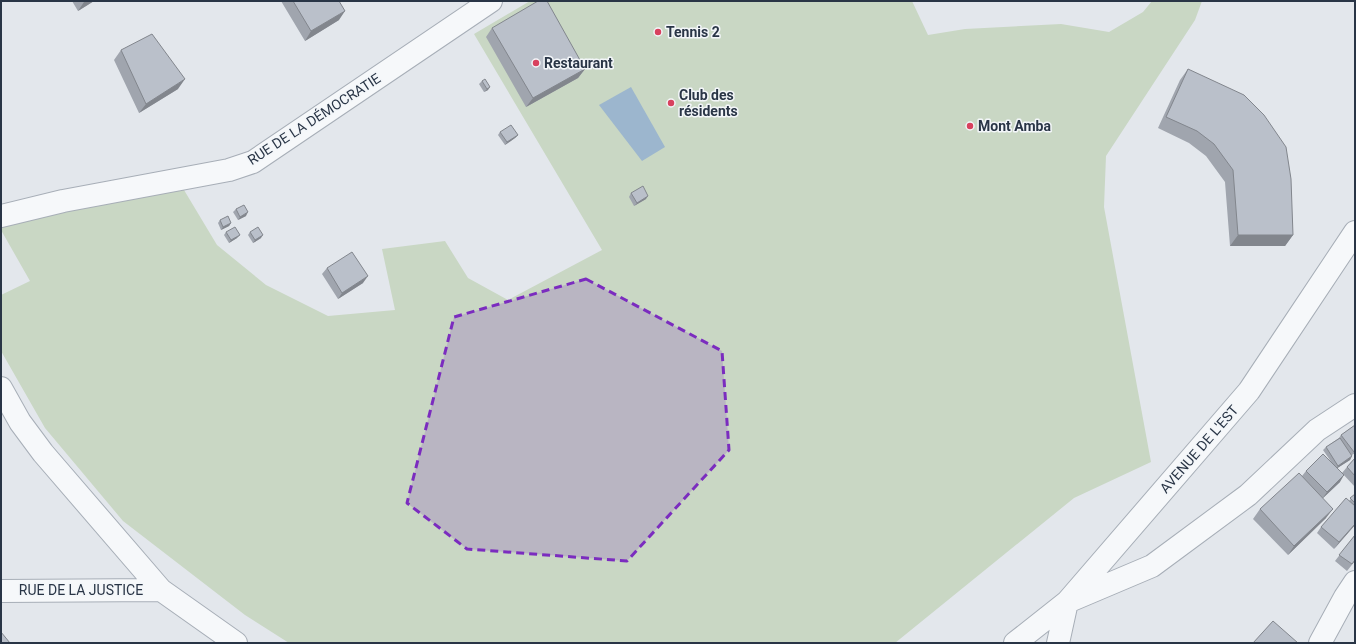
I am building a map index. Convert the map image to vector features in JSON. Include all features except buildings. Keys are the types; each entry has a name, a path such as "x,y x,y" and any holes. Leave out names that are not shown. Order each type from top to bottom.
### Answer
{"street":[{"name":"RUE DE LA DÉMOCRATIE","path":"1,216 63,201 229,170 253,162 491,1"},
{"name":"AVENUE DE L'EST","path":"1015,643 1067,602 1250,391 1355,232"},
{"path":"1,388 20,422 43,453 161,590 236,643"},
{"path":"1058,643 1067,602 1152,566 1248,495 1317,430 1355,405"},
{"path":"1320,643 1345,597 1355,582"},
{"name":"RUE DE LA JUSTICE","path":"1,591 161,590"}],"highlighted area":[{"path":"586,279 722,351 729,450 627,561 467,549 407,503 454,317"}],"green space":[{"path":"530,1 912,1 928,35 965,29 1061,24 1109,32 1143,12 1152,1 1202,1 1195,20 1106,156 1104,207 1151,462 1074,498 895,643 289,643 245,615 123,521 45,428 1,351 1,295 30,281 1,230 1,216 178,180 217,245 266,285 328,316 395,310 382,249 445,241 468,278 508,300 602,250 474,34"}],"water":[{"path":"631,87 665,147 642,161 599,105"}],"place":[{"name":"Tennis 2","path":"658,32"},
{"name":"Restaurant","path":"536,63"},
{"name":"Club des résidents","path":"671,103"},
{"name":"Mont Amba","path":"970,126"}]}
